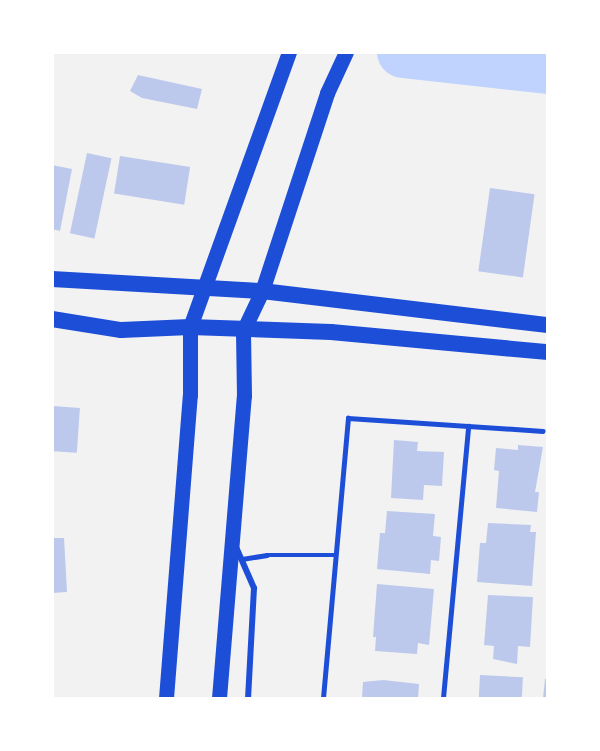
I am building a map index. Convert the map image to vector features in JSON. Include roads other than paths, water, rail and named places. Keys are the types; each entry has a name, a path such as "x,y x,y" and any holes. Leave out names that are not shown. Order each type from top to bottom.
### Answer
{"highway":[{"path":"52,279 126,286 204,287 262,291 548,325"},
{"path":"52,319 121,330 190,327 243,331 331,332 548,351"}],"main road":[{"path":"166,699 190,395 190,327 289,52"},
{"path":"219,699 244,396 243,331 262,291 327,93 346,52"}],"street":[{"path":"232,538 254,588 248,699"}],"lane":[{"path":"323,699 348,418 543,431"},
{"path":"443,699 468,426"},
{"path":"242,560 267,555 336,555"}],"waterway":[{"path":"403,52 548,68"}]}
